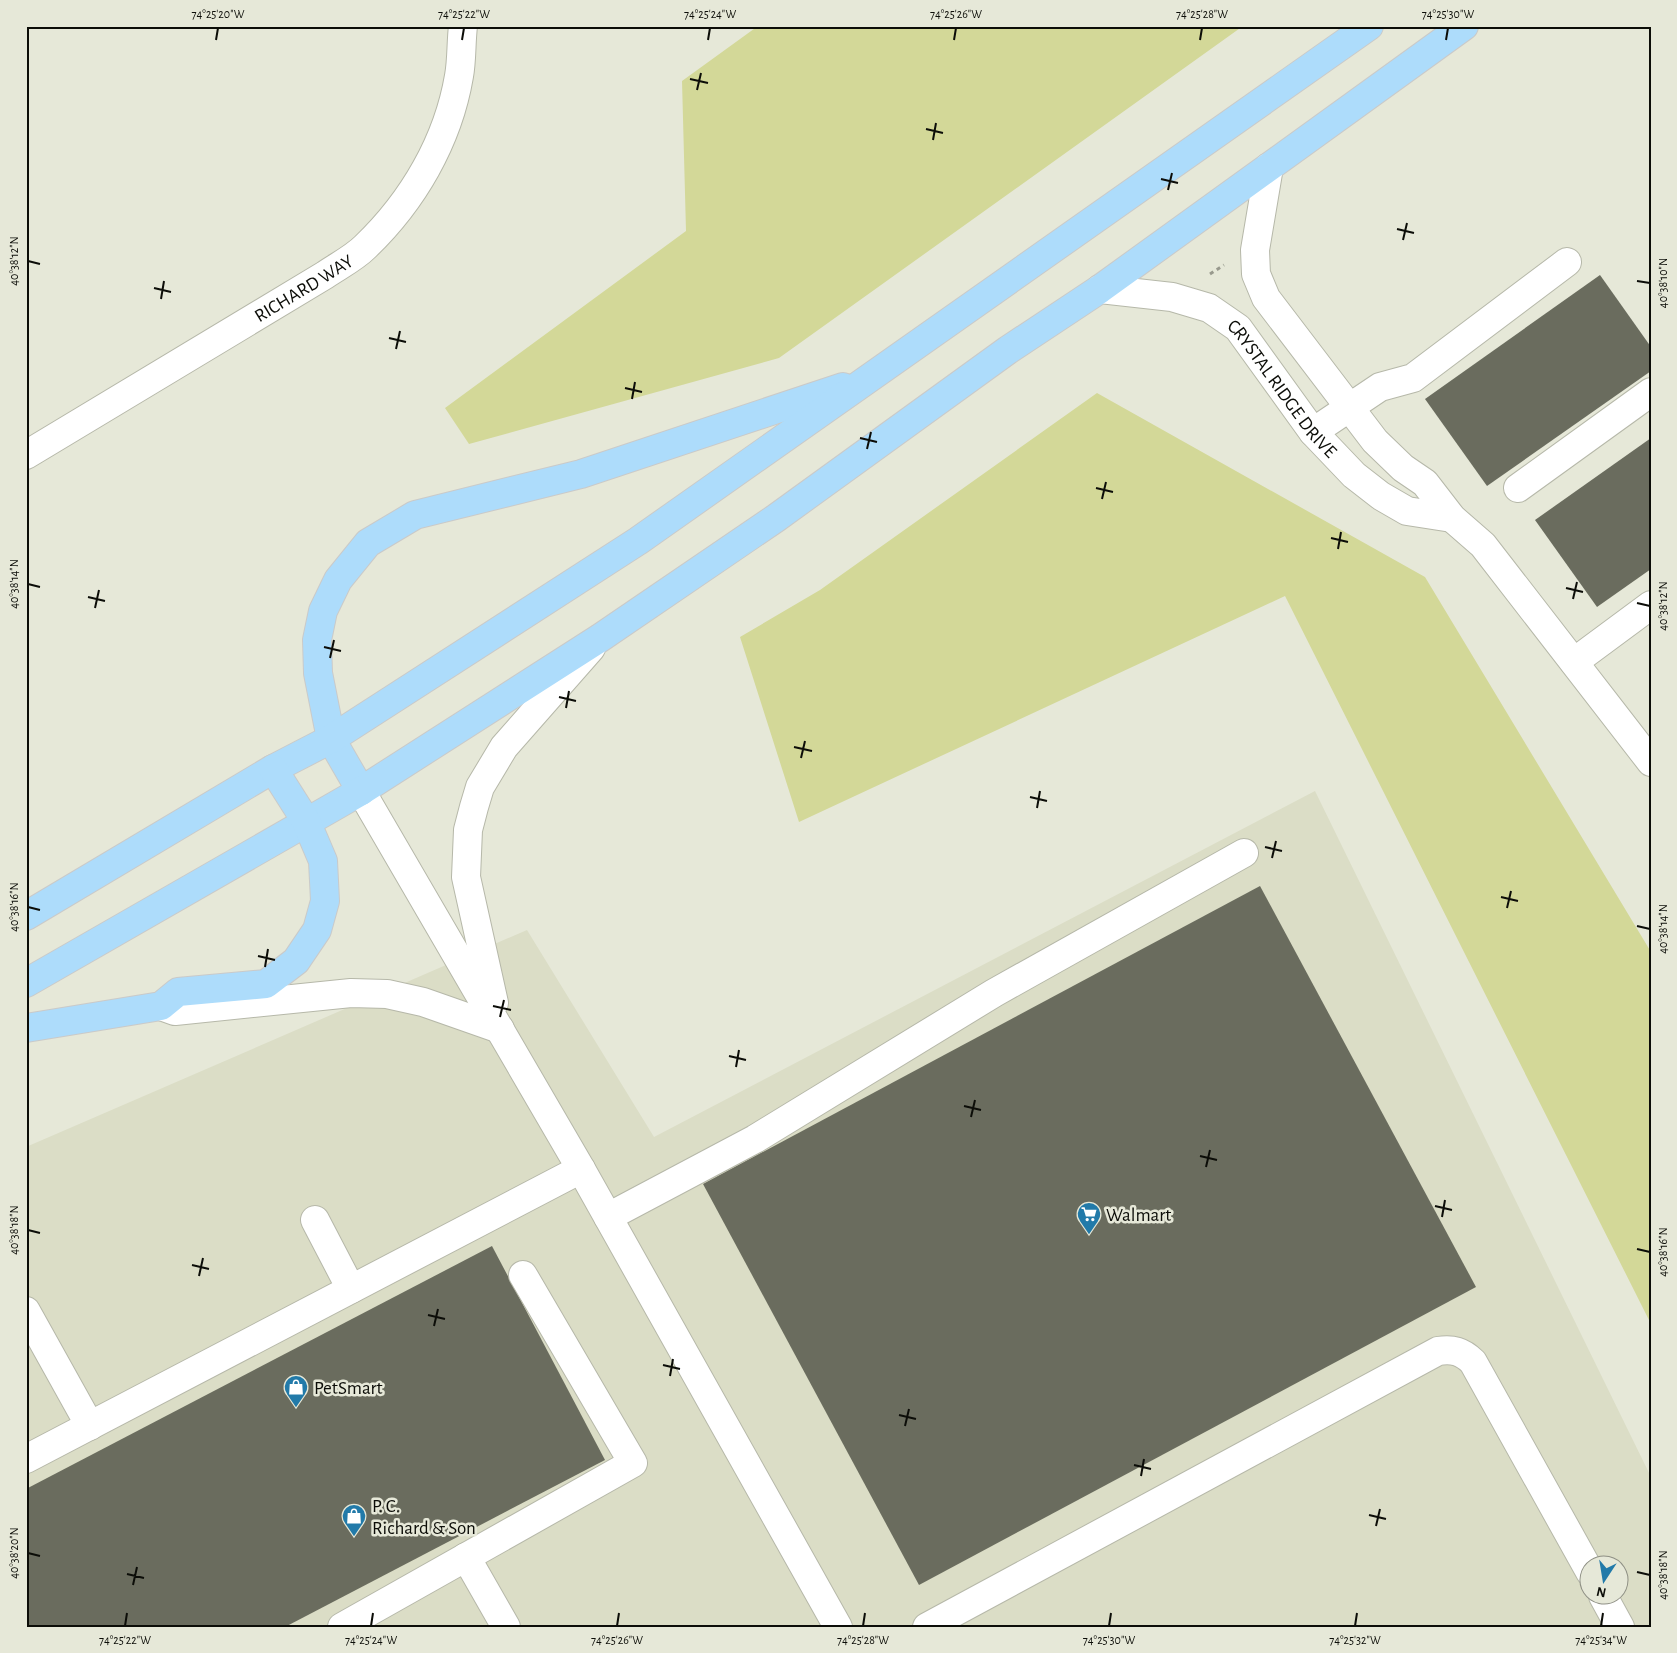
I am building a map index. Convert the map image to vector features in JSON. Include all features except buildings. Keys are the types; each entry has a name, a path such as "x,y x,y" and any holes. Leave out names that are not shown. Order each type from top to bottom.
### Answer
{"highway":[{"path":"26,916 273,769 331,739 638,541 1369,26"},
{"path":"26,982 361,791 600,638 776,518 1008,350 1100,289 1464,26"},
{"path":"361,791 331,739 318,673 318,640 323,611 338,580 368,543 415,515 581,474 871,377"},
{"path":"26,1028 161,1006 178,992 266,984 296,961 317,930 325,902 323,862 306,821 273,769"}],"street":[{"name":"RICHARD WAY","path":"26,454 325,275 364,248 396,214 424,174 446,127 459,75 463,26"},
{"name":"CRYSTAL RIDGE DRIVE","path":"1269,167 1255,250 1256,274 1266,298 1375,441 1403,468 1425,484 1452,518 1483,545 1574,662 1646,746"},
{"path":"1313,432 1380,387 1413,378 1567,262"},
{"name":"CRYSTAL RIDGE DRIVE","path":"1100,289 1172,297 1209,308 1238,328 1313,432 1360,480 1381,496 1407,510 1452,518"},
{"path":"1518,488 1651,392"},
{"path":"1360,480 1386,451"},
{"path":"1574,662 1651,605"},
{"path":"500,1029 466,877 468,830 480,787 504,747 600,638"},
{"path":"361,791 581,1169 838,1627"},
{"path":"608,1217 755,1139 994,993 1244,853"},
{"path":"161,1006 175,1011 351,993 386,994 423,1002 500,1029"},
{"path":"26,1459 581,1169"},
{"path":"315,1220 351,1289"},
{"path":"342,1627 633,1463 523,1275"},
{"path":"26,1310 90,1426"},
{"path":"927,1627 964,1618 1438,1351 1450,1349 1459,1351 1472,1362 1581,1556"},
{"path":"466,1557 506,1627"},
{"path":"1608,1606 1620,1627"}],"shaded area":[{"path":"1315,791 1651,1477 1651,1627 26,1627 26,1147 527,930 654,1137"}],"green space":[{"path":"758,26 1243,26 779,358 469,444 445,408 686,231 682,81"},
{"path":"1097,393 1425,577 1651,952 1651,1324 1285,596 799,822 740,637 820,590"}],"place":[{"name":"Walmart","path":"1089,1235"},
{"name":"PetSmart","path":"296,1408"},
{"name":"P. C. Richard & Son","path":"354,1537"}]}
